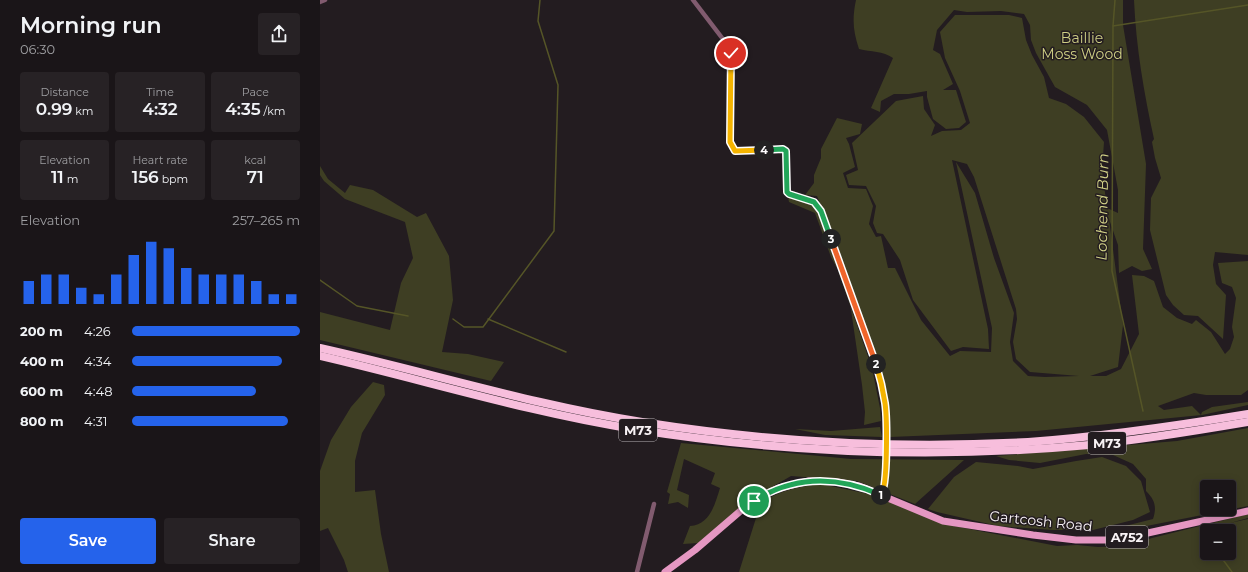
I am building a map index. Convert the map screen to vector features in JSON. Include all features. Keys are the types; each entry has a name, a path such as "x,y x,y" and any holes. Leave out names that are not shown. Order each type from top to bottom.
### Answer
{"highway":[{"name":"M73","path":"320,348 578,410 669,426 749,436 810,441 922,445 1028,442 1172,427 1248,414"},
{"name":"M73","path":"320,356 555,414 632,429 722,442 820,450 922,453 1026,450 1090,445 1172,435 1248,422"}],"main road":[{"name":"A752","path":"664,572 695,550 745,507 760,497 779,488 809,481 830,481 859,486 882,495"},
{"name":"Gartcosh Road","path":"882,495 943,521 1076,540 1116,540 1248,511"}],"street":[{"path":"320,2 325,0"},
{"path":"693,0 729,47 731,53 730,142 735,151 783,149 786,151 787,192 814,202 821,211 883,389 886,424 885,475 884,490 882,495"},
{"path":"637,572 654,504"}],"green space":[{"name":"Baillie Moss Wood","path":"856,0 1123,0 1123,25 1146,164 1143,249 1152,269 1142,271 1132,266 1119,273 1118,245 1109,219 1123,325 1118,367 1090,376 1106,376 1121,369 1139,334 1132,275 1144,276 1154,281 1163,307 1177,318 1192,324 1196,320 1211,332 1225,354 1230,349 1234,337 1232,327 1236,298 1232,287 1222,283 1218,263 1248,261 1248,390 1241,395 1206,395 1194,393 1158,406 1164,410 1192,406 1201,415 1202,412 1212,407 1248,402 1248,405 1202,415 1036,431 890,437 887,397 883,377 834,236 817,196 805,195 814,183 814,175 821,158 821,149 837,118 862,124 860,134 846,138 855,167 843,173 848,188 866,189 873,206 869,224 876,237 881,236 888,268 895,268 921,320 950,356 960,351 991,352 992,328 956,162 975,193 994,258 1014,313 1010,342 1013,361 1028,376 1079,376 1030,372 1016,359 1013,342 1017,319 1016,309 974,177 967,164 952,160 988,329 989,349 963,347 951,351 913,300 900,260 883,234 877,233 873,223 876,206 866,186 849,185 846,175 858,170 852,143 896,101 923,96 924,109 935,125 931,136 942,131 961,130 970,123 960,91 945,58 940,32 955,15 1009,15 1022,18 1026,40 1044,77 1049,98 1066,104 1084,117 1104,142 1102,170 1107,208 1118,213 1118,190 1107,130 1087,105 1055,87 1036,53 1031,40 1030,25 1024,14 1001,11 967,12 954,10 937,30 933,50 940,54 953,84 943,90 956,90 966,122 959,128 946,129 933,119 927,97 927,91 909,94 894,94 881,101 880,112 871,108 893,58 881,53 859,49 855,36 854,25"},
{"path":"1134,0 1248,0 1248,255 1215,252 1213,265 1216,284 1226,295 1223,339 1198,316 1184,315 1173,305 1166,295 1150,230 1151,198 1161,178 1152,142 1154,139 1141,70"},
{"path":"320,166 328,179 345,193 350,185 373,190 417,217 426,213 449,256 453,300 442,352 468,354 504,362 491,381 320,340 320,312 390,330 401,283 413,258 405,222 345,199 324,181 320,175"},
{"path":"788,197 812,205 818,213 838,270 831,257 815,213 789,202"},
{"path":"838,270 850,303 850,306"},
{"path":"850,306 872,368 880,408 881,421 864,425 865,412 862,385"},
{"path":"373,382 384,385 385,395 362,433 355,461 355,492 375,490 381,534 389,572 348,572 344,560 328,528 320,531 320,471 331,440 351,407"},
{"path":"880,427 882,437 825,435 795,429 831,431"},
{"path":"1248,428 1248,506 1236,508 1236,480 1200,480 1200,515 1116,532 1105,531 1153,519 1155,507 1151,497 1146,491 1146,479 1133,464 1113,455 1086,454 1040,463 1009,460 996,456 1177,441"},
{"path":"681,443 851,459 964,460 915,504 857,481 791,476 753,498 698,543 683,544 690,526 697,525 702,522 711,513 720,488 711,484 715,473 684,459 677,490 689,495 688,508 678,502 668,504 670,494 667,492"},
{"path":"1102,457 1126,466 1141,481 1150,512 1133,520 1093,530 1053,530 998,526 928,509 954,477 976,462 1033,469"},
{"path":"821,484 869,494 954,526 1057,546 1129,546 1152,538 1200,526 1200,560 1236,560 1236,524 1208,524 1248,514 1248,518 1230,523 1248,519 1248,572 739,572 756,518 756,505 780,493 795,488"}],"waterway":[{"path":"453,319 464,327 483,327 554,231 558,85 538,21 540,0"},
{"name":"Lochend Burn","path":"1115,0 1113,26 1112,271 1143,411"},
{"path":"1113,26 1248,5"},
{"path":"320,280 357,306 408,316"},
{"path":"488,319 566,352"},
{"path":"1223,560 1232,572"}],"route":[{"path":"731,53 730,142 735,151 783,149 786,151 787,192 814,202 821,211 878,371 883,389 886,424 885,475 884,490 882,495 859,486 844,483 809,481 779,488 754,501"}]}
